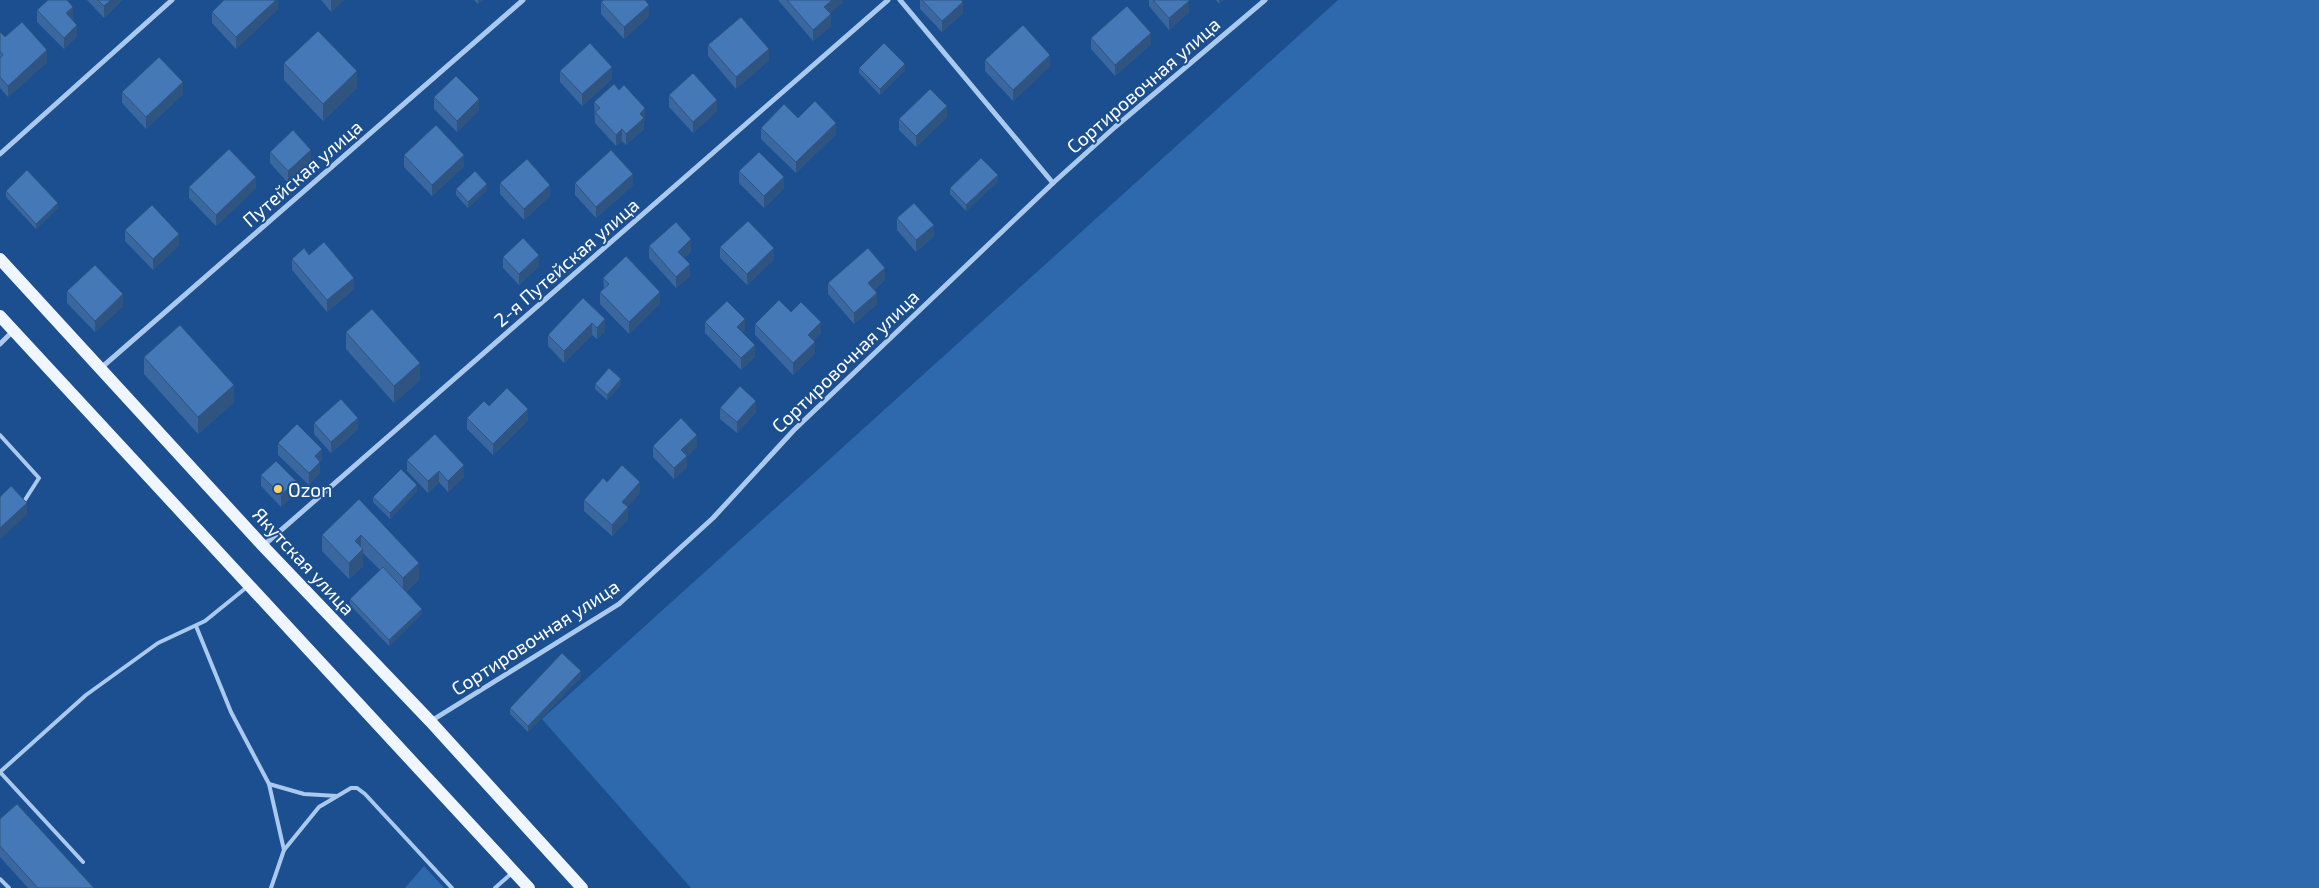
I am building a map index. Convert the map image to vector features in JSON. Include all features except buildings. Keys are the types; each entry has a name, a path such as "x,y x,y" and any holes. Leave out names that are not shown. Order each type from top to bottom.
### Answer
{"main road":[{"name":"Якутская улица","path":"0,259 263,546 430,721 582,888"},
{"path":"0,316 529,888"}],"street":[{"path":"0,154 172,0"},
{"name":"Путейская улица","path":"101,368 522,0"},
{"name":"2-я Путейская улица","path":"263,546 888,0"},
{"path":"900,0 1053,183"},
{"name":"Сортировочная улица","path":"430,721 619,604 713,518 794,430 1053,183 1115,127 1266,0"},
{"path":"0,344 14,330"}],"lane":[{"path":"0,435 39,478 20,507"},
{"path":"83,862 0,772 86,696 158,643 196,626 249,586"},
{"path":"196,626 231,712 269,784 284,850"},
{"path":"269,784 304,794 337,796"},
{"path":"271,888 284,850 319,807 351,788 357,788 365,794 452,888"},
{"path":"495,888 514,872"},
{"path":"0,879 9,888"}],"shaded area":[{"path":"1338,0 2319,0 2319,888 691,888 542,719"},
{"path":"424,866 444,888 405,888"}],"place":[{"name":"Ozon","path":"278,489"}]}
